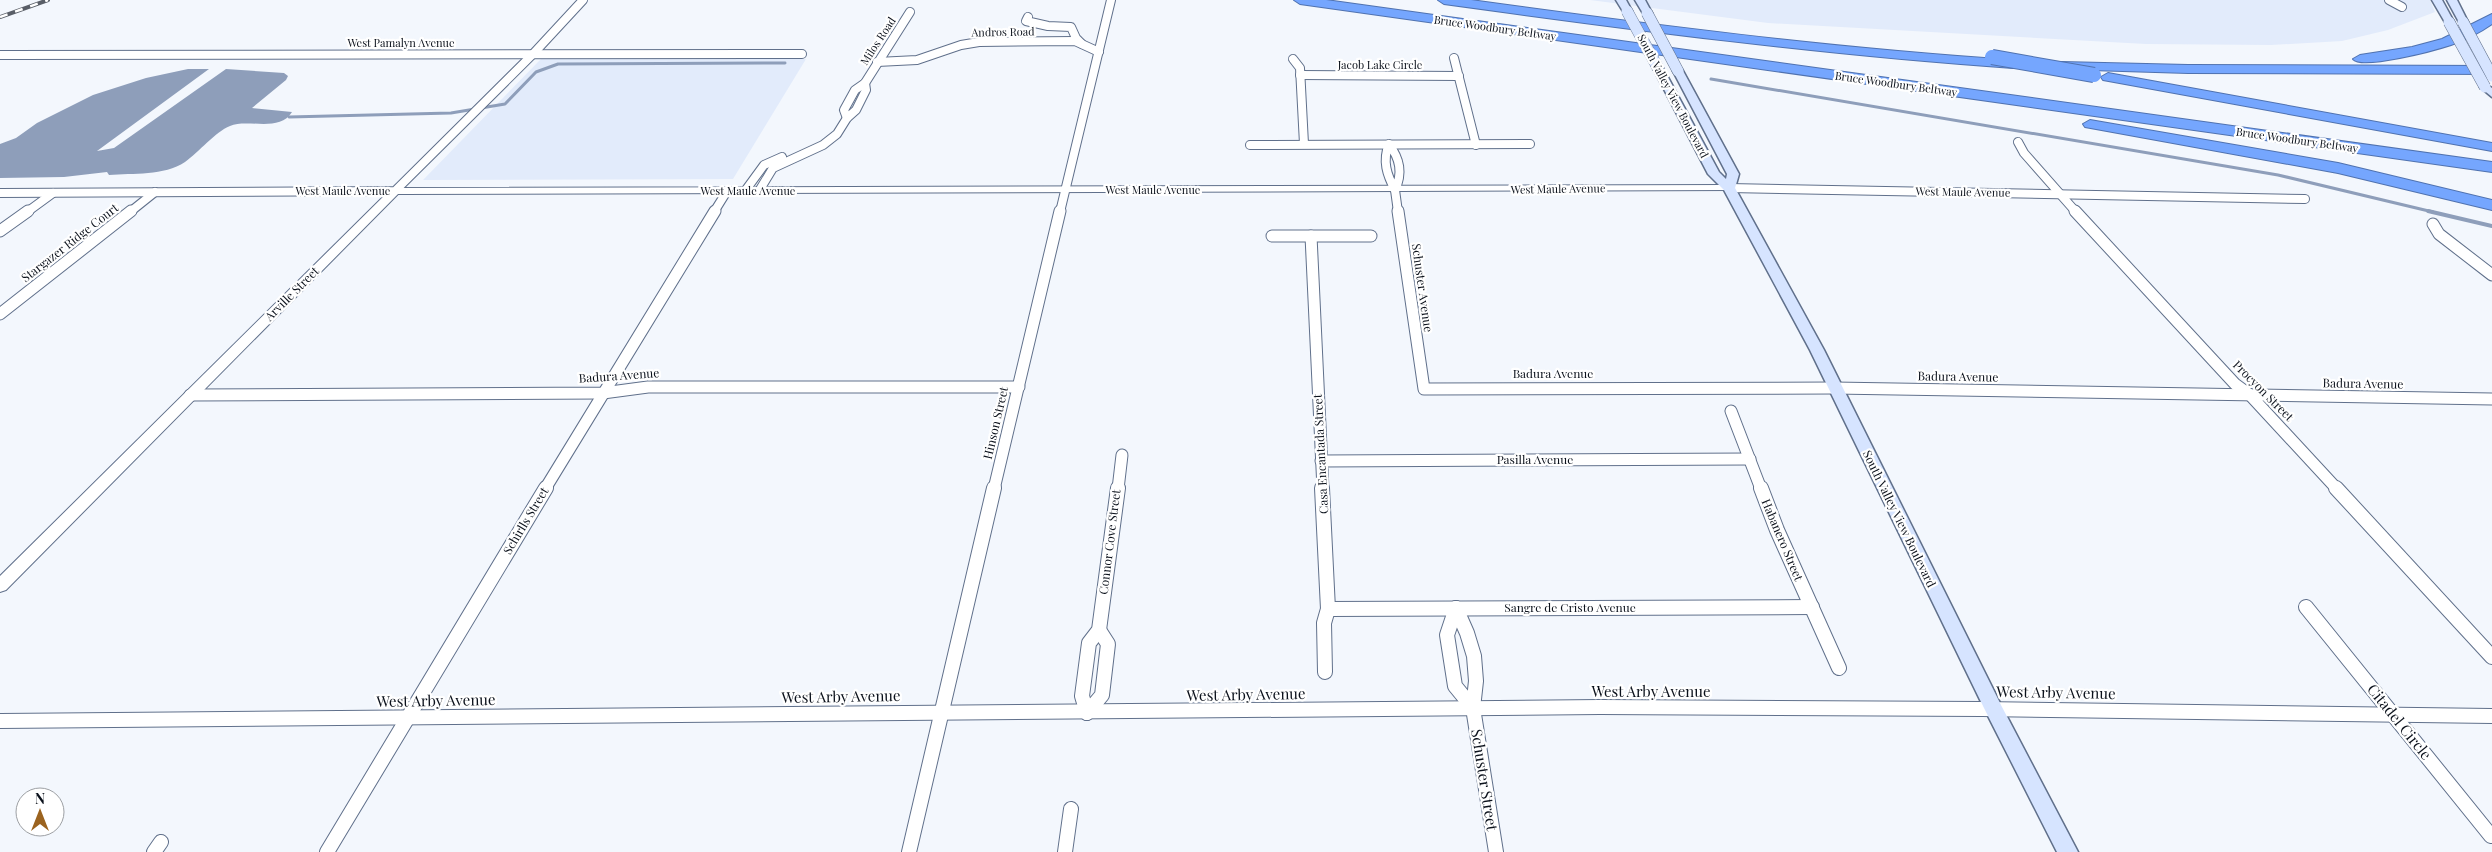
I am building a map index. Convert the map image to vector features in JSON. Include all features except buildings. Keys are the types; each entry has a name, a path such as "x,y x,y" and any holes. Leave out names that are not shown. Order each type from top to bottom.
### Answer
{"highway":[{"name":"Bruce Woodbury Beltway","path":"1300,0 2492,167"},
{"name":"Bruce Woodbury Beltway","path":"1383,0 2492,155"},
{"path":"1444,0 1752,42 1856,52 2081,66 2188,69 2492,70"},
{"path":"1514,0 1697,24 1992,57 2492,148"},
{"path":"2081,66 2326,63 2433,46 2478,29 2492,18"},
{"path":"1812,73 2338,168 2492,205"}],"main road":[{"name":"South Valley View Boulevard","path":"1621,0 1714,174 1729,188 1817,350 1834,388 1993,708 2068,852"},
{"name":"South Valley View Boulevard","path":"1640,0 1733,174 1729,188"},
{"path":"2437,0 2467,57 2489,90"},
{"path":"2452,0 2492,76"}],"street":[{"name":"Arville Street","path":"0,586 190,394 534,54 583,0"},
{"name":"Hinson Street","path":"909,852 1111,0"},
{"path":"2389,0 2402,7"},
{"name":"Milos Road","path":"759,191 773,168 835,137 846,118 855,112 860,104 867,89 865,83 910,12"},
{"path":"1028,17 1026,21 1048,26 1071,27 1076,38 1082,44"},
{"path":"970,42 997,34"},
{"name":"Andros Road","path":"877,62 916,60 970,42 1030,43 1068,41 1082,44 1099,52"},
{"name":"West Pamalyn Avenue","path":"0,55 802,54"},
{"path":"1454,58 1476,145"},
{"path":"1293,59 1298,64 1300,76 1304,144"},
{"name":"Jacob Lake Circle","path":"1300,76 1459,76"},
{"name":"Procyon Street","path":"2018,142 2024,154 2058,193 2235,384 2250,396 2492,658"},
{"path":"1389,144 1384,154 1388,177 1395,190"},
{"path":"1389,144 1397,154 1402,178 1395,190"},
{"path":"1250,145 1530,144"},
{"name":"Milos Road","path":"745,191 761,166 774,160 804,153"},
{"name":"West Maule Avenue","path":"0,193 1729,188 2305,199"},
{"name":"Schuster Avenue","path":"1395,190 1424,388"},
{"name":"Schirlls Street","path":"327,852 410,717 603,393 727,191"},
{"name":"Stargazer Ridge Court","path":"0,314 155,192"},
{"path":"0,231 53,193"},
{"path":"2433,224 2439,234 2492,275"},
{"path":"1272,236 1371,236"},
{"name":"Casa Encantada Street","path":"1311,236 1328,609 1324,623 1325,672"},
{"name":"Badura Avenue","path":"190,394 603,393 648,387 1019,387"},
{"name":"Badura Avenue","path":"1424,388 1834,388 2492,400"},
{"name":"Habanero Street","path":"1731,410 1780,538 1839,668"},
{"name":"Connor Cove Street","path":"1088,713 1082,696 1088,643 1099,630 1122,455"},
{"name":"Pasilla Avenue","path":"1321,461 1750,459"},
{"name":"Sangre de Cristo Avenue","path":"1328,609 1812,607"},
{"name":"Schuster Street","path":"1456,608 1447,635 1456,686 1473,708"},
{"name":"Schuster Street","path":"1456,608 1470,634 1478,685 1473,708 1496,852"},
{"name":"Citadel Circle","path":"2306,608 2491,836"},
{"name":"Connor Cove Street","path":"1088,713 1102,695 1108,644 1099,630"},
{"name":"West Arby Avenue","path":"0,721 942,712 1088,713 1473,708 1993,708 2492,716"},
{"path":"1065,852 1071,810"}],"shaded area":[{"path":"1590,0 2430,0 2435,12 2388,30 2342,41 2271,45 2146,44 1768,23"},
{"path":"541,59 806,59 733,179 423,180"}],"water":[{"path":"188,69 209,69 97,151 114,148 226,69 284,73 288,76 286,80 252,108 292,112 279,122 271,124 245,123 230,126 185,162 168,170 138,174 109,175 107,172 64,177 0,178 0,144 16,138 37,123 93,95 146,78"}],"waterway":[{"path":"289,117 451,113 505,104 536,72 558,64 785,63"},
{"path":"1711,79 2278,175 2433,212"},
{"path":"2428,211 2492,226"}],"railway":[{"path":"0,17 48,0"}]}
